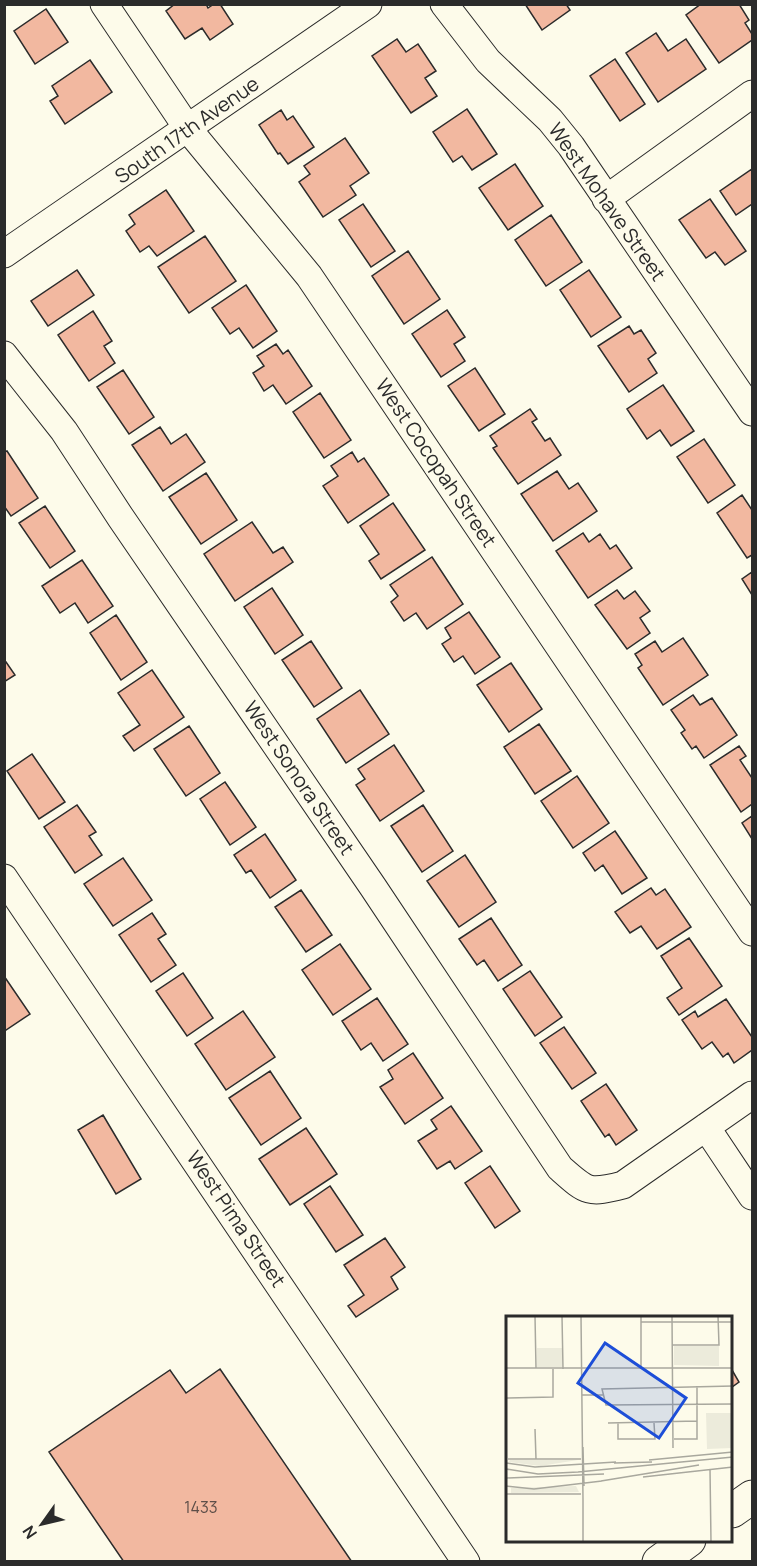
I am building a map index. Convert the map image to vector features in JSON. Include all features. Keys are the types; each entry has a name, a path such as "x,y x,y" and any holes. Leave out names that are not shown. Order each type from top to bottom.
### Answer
{"main road":[{"path":"733,1510 753,1497"},
{"path":"659,1562 686,1542"}],"street":[{"name":"West Cocopah Street","path":"104,4 188,129 309,276 753,932"},
{"name":"South 17th Avenue","path":"4,254 368,4"},
{"name":"West Mohave Street","path":"444,4 488,61 550,120 571,146 753,412"},
{"path":"606,199 753,94"},
{"name":"West Sonora Street","path":"4,355 64,431 127,528 374,887 560,1168 580,1186 598,1191 623,1185 706,1127"},
{"name":"West Pima Street","path":"4,878 466,1562"},
{"path":"753,1095 706,1127 753,1196"}],"building":[{"path":"175,4 206,4 208,8 214,4 220,4 233,24 210,40 202,28 185,39 166,11"},
{"path":"525,4 566,4 570,10 542,30"},
{"path":"701,4 739,4 749,20 745,23 752,34 752,40 719,63 686,15"},
{"path":"46,9 68,42 35,64 14,31"},
{"path":"656,33 668,51 686,39 706,69 658,102 626,53"},
{"path":"397,39 406,52 418,44 436,71 425,78 437,96 411,113 372,56"},
{"path":"615,59 645,104 620,121 590,76"},
{"path":"90,60 112,92 65,124 50,101 58,96 52,86"},
{"path":"467,109 497,154 472,170 462,156 453,162 433,132"},
{"path":"281,110 287,120 293,116 314,147 288,164 280,153 278,154 259,125"},
{"path":"345,138 369,173 350,186 356,195 323,217 299,182 310,174 304,166"},
{"path":"515,164 543,206 508,230 479,188"},
{"path":"752,169 752,204 736,215 720,191"},
{"path":"166,190 194,231 157,256 149,246 140,252 126,231 135,224 129,215"},
{"path":"710,199 746,251 725,265 715,252 706,258 679,220"},
{"path":"363,204 395,251 371,267 339,220"},
{"path":"551,215 582,262 546,286 515,240"},
{"path":"205,236 236,281 189,313 158,267"},
{"path":"408,251 440,299 404,324 372,276"},
{"path":"77,270 94,295 48,326 31,301"},
{"path":"589,270 621,317 591,337 560,290"},
{"path":"246,285 277,331 253,348 239,328 230,334 212,308"},
{"path":"447,310 465,337 454,344 465,361 441,377 412,334"},
{"path":"93,311 112,341 104,346 115,363 89,381 58,335"},
{"path":"629,326 634,334 641,330 656,353 648,359 657,373 629,392 598,346"},
{"path":"276,344 283,354 288,350 312,386 286,404 273,385 264,391 253,373 264,366 257,356"},
{"path":"475,368 505,414 479,431 448,386"},
{"path":"123,370 154,417 129,434 97,387"},
{"path":"663,385 694,431 671,446 660,430 647,439 627,409"},
{"path":"320,393 351,440 324,458 293,412"},
{"path":"530,409 537,419 532,422 545,441 550,438 561,455 518,484 493,448 497,446 490,436"},
{"path":"160,427 171,444 186,434 205,462 163,491 132,445"},
{"path":"704,439 735,485 708,503 677,457"},
{"path":"7,451 38,498 11,516 4,506 4,452"},
{"path":"352,452 358,462 364,458 389,495 348,523 323,486 338,476 331,466"},
{"path":"557,471 569,489 578,483 597,511 553,541 521,494"},
{"path":"206,473 237,520 201,544 169,497"},
{"path":"742,495 752,510 752,555 747,558 717,513"},
{"path":"393,503 425,550 381,579 369,561 379,554 360,526"},
{"path":"45,506 75,551 50,568 19,523"},
{"path":"252,522 273,553 283,547 293,562 235,601 204,554"},
{"path":"583,533 589,542 600,534 610,549 616,545 632,568 588,598 556,551"},
{"path":"432,557 463,604 427,629 416,613 404,621 391,602 398,596 390,585"},
{"path":"82,560 113,606 88,623 75,603 60,613 42,586"},
{"path":"752,572 752,595 742,579"},
{"path":"272,588 303,635 275,654 244,607"},
{"path":"617,590 624,599 635,591 650,611 640,618 650,633 627,649 595,605"},
{"path":"469,612 500,657 475,674 463,656 454,662 442,644 451,638 445,628"},
{"path":"116,615 147,662 121,680 90,633"},
{"path":"683,638 708,675 663,705 638,668 642,665 635,654 655,641 662,652"},
{"path":"311,641 342,688 314,707 282,660"},
{"path":"6,662 15,675 4,682 4,663"},
{"path":"511,663 542,709 509,732 477,685"},
{"path":"152,670 184,717 134,751 123,736 140,725 118,693"},
{"path":"360,690 389,734 346,763 317,719"},
{"path":"693,695 700,705 712,698 737,735 704,758 696,746 692,749 681,733 685,730 671,710"},
{"path":"539,724 571,771 535,794 504,747"},
{"path":"189,726 220,773 186,796 154,749"},
{"path":"394,745 424,791 380,821 356,785 365,779 358,769"},
{"path":"739,746 746,756 740,760 752,778 752,804 741,812 710,765"},
{"path":"32,754 65,802 39,819 7,771"},
{"path":"577,776 609,823 573,848 541,801"},
{"path":"225,782 256,827 230,845 200,799"},
{"path":"77,805 96,832 89,836 102,855 75,873 44,827"},
{"path":"423,805 453,851 422,872 391,826"},
{"path":"752,816 752,839 742,823"},
{"path":"615,831 647,878 622,894 603,865 595,871 583,853"},
{"path":"265,834 296,880 270,898 251,870 246,873 234,855"},
{"path":"465,855 496,902 459,927 427,881"},
{"path":"123,858 152,900 113,926 84,884"},
{"path":"651,888 656,895 665,889 691,927 657,949 641,926 630,933 615,912"},
{"path":"301,890 332,935 306,952 275,907"},
{"path":"152,913 166,934 158,939 176,965 151,982 119,935"},
{"path":"491,918 522,965 498,981 484,960 477,965 459,939"},
{"path":"689,938 722,986 679,1015 667,998 682,988 661,956"},
{"path":"340,944 371,989 333,1015 302,970"},
{"path":"530,971 562,1017 535,1036 503,989"},
{"path":"183,973 213,1018 187,1036 156,991"},
{"path":"4,976 30,1014 6,1030 4,1028"},
{"path":"377,998 408,1044 383,1061 371,1043 361,1050 342,1021"},
{"path":"726,999 752,1037 752,1050 734,1063 728,1053 723,1057 712,1042 702,1049 682,1020 695,1011 698,1017"},
{"path":"243,1011 275,1057 226,1090 195,1044"},
{"path":"564,1027 596,1073 572,1089 540,1043"},
{"path":"413,1053 443,1098 405,1124 380,1087 393,1079 388,1070"},
{"path":"270,1071 301,1118 261,1145 229,1098"},
{"path":"606,1084 637,1130 616,1145 609,1134 605,1137 581,1101"},
{"path":"451,1106 482,1151 455,1169 450,1161 437,1169 418,1141 437,1129 431,1120"},
{"path":"103,1115 141,1179 116,1194 78,1130"},
{"path":"306,1128 337,1174 290,1205 259,1159"},
{"path":"490,1166 520,1211 495,1228 465,1183"},
{"path":"330,1186 363,1235 336,1252 304,1204"},
{"path":"385,1238 405,1267 391,1277 398,1289 356,1317 348,1306 364,1295 344,1265"},
{"path":"220,1369 352,1562 124,1562 49,1452 170,1370 186,1393"},
{"path":"733,1372 739,1382 733,1386"}]}
